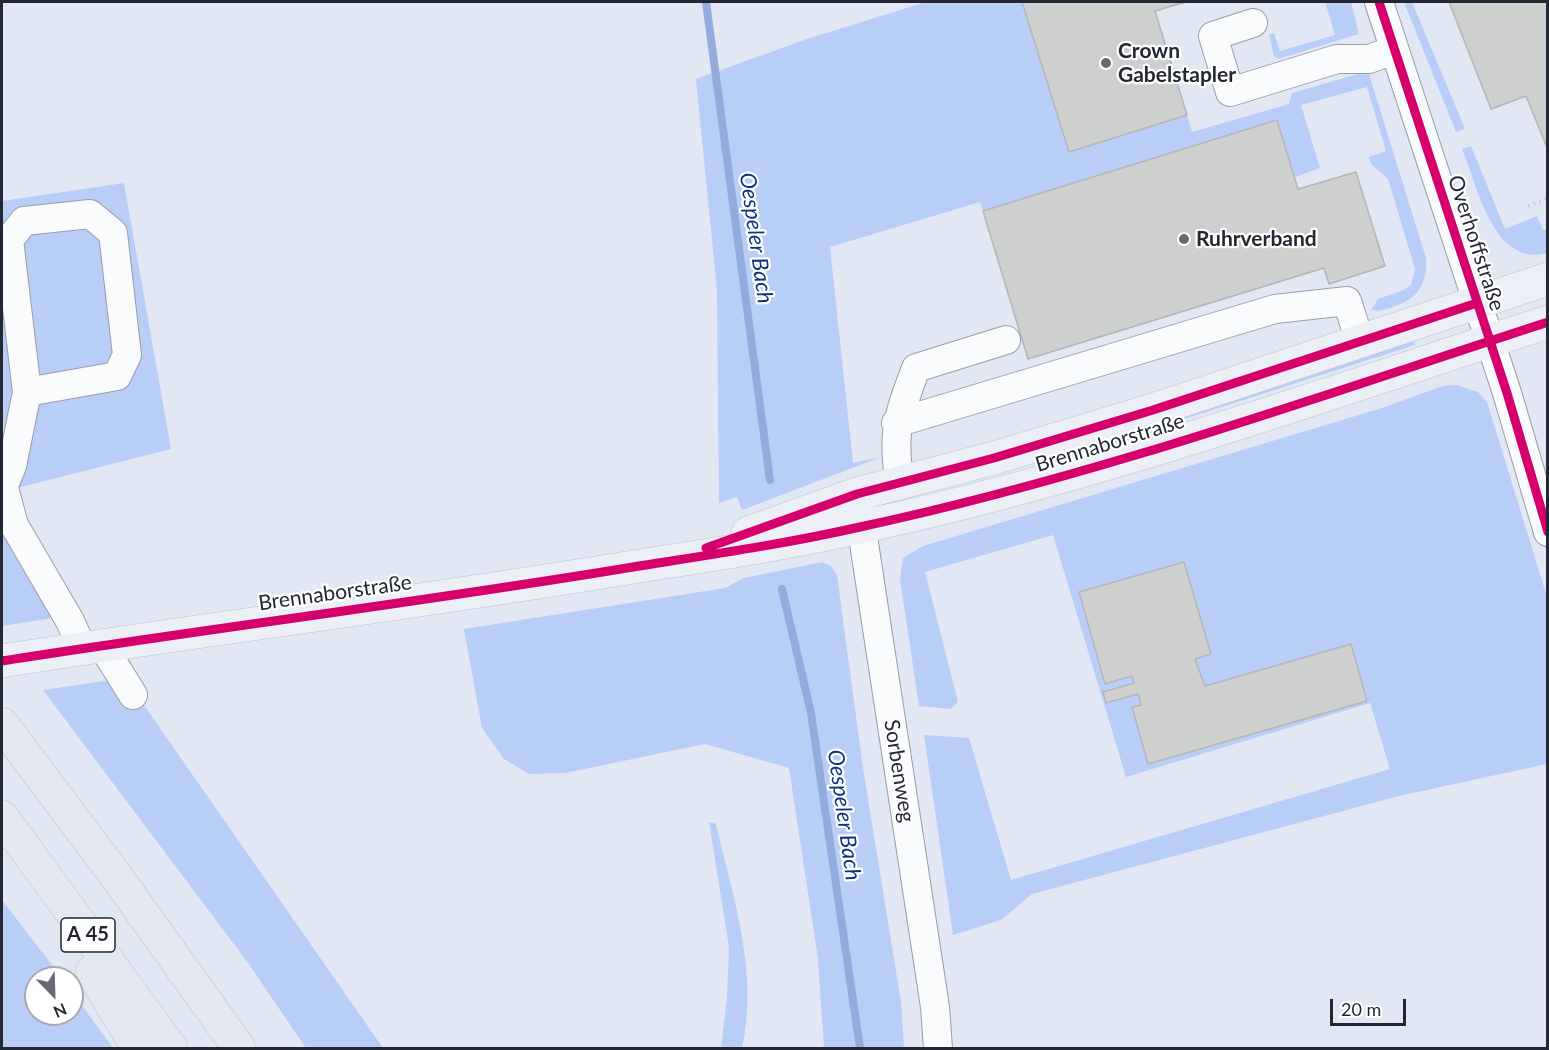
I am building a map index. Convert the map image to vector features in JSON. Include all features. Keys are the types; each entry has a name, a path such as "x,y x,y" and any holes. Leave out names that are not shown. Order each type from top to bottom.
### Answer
{"highway":[{"name":"A 45","path":"4,728 116,876 239,1048"},
{"name":"A 45","path":"4,820 171,1048"},
{"path":"4,820 138,1048"}],"main road":[{"name":"Brennaborstraße","path":"674,561 857,494 1153,410 1548,279"},
{"name":"Brennaborstraße","path":"2,661 674,561 796,541 861,527 998,496 1311,402 1548,322"}],"street":[{"name":"Overhoffstraße","path":"1379,2 1490,341 1548,532"},
{"path":"1253,23 1213,36 1230,92 1337,59 1369,59 1394,50"},
{"path":"27,392 117,376 128,355 113,233 90,214 24,221 9,240 27,392 12,466 2,484 14,525 70,621 133,695"},
{"path":"896,423 1275,309 1347,302 1360,342"},
{"path":"900,483 894,453 896,423 916,368 1006,340"},
{"name":"Sorbenweg","path":"857,494 934,1007 938,1048"}],"path":[{"path":"1528,206 1548,198"}],"shaded area":[{"path":"926,2 1022,2 1069,152 1187,115 1192,132 1289,104 1292,93 1368,71 1426,258 1425,275 1420,288 1403,303 1383,310 1371,310 1378,299 1404,290 1411,285 1415,269 1388,179 1371,164 1369,157 1386,151 1367,87 1301,105 1320,168 1295,177 1277,120 983,211 980,202 830,247 853,463 881,457 742,510 737,497 719,503 717,291 696,79 807,39"},
{"path":"1325,2 1351,2 1359,34 1278,59 1274,56 1269,35 1274,33 1280,51 1335,35"},
{"path":"1404,2 1412,2 1465,129 1456,132"},
{"path":"1471,146 1505,229 1537,216 1543,230 1547,229 1547,253 1528,254 1513,248 1501,236 1490,220 1462,149"},
{"path":"124,183 171,449 13,489 2,415 2,201"},
{"path":"1413,338 1415,345 1159,427 1046,470 1004,477 1060,459 1119,434"},
{"path":"1456,385 1478,392 1487,402 1547,597 1547,764 1399,796 1032,894 1001,920 953,935 924,735 969,738 1011,880 1390,769 1370,703 1126,777 1053,535 925,572 958,702 951,709 919,706 900,579 903,558 923,546 1379,409 1443,386"},
{"path":"2,531 60,617 2,626"},
{"path":"822,562 831,566 837,575 863,768 901,1002 904,1048 824,1048 818,959 789,768 705,744 565,773 529,774 504,759 482,728 464,629 725,588 744,578"},
{"path":"125,678 383,1048 306,1048 246,960 43,690"},
{"path":"709,822 716,824 742,935 748,992 742,1048 721,1048 727,998 729,947"},
{"path":"2,900 53,966 24,966 24,1026 84,1026 84,1008 113,1048 2,1048"}],"building":[{"name":"Crown Gabelstapler","path":"1022,2 1186,2 1155,11 1187,115 1069,152"},
{"path":"1449,2 1548,2 1548,150 1526,96 1491,109"},
{"name":"Ruhrverband","path":"1277,120 1298,189 1356,172 1385,266 1329,284 1324,268 1028,359 983,211"},
{"path":"1184,562 1211,654 1195,659 1205,686 1351,644 1367,701 1148,764 1132,707 1141,705 1138,694 1106,703 1103,692 1134,683 1132,676 1105,684 1079,592"}],"waterway":[{"name":"Oespeler Bach","path":"706,2 770,480"},
{"name":"Oespeler Bach","path":"782,589 811,713 860,1048"}],"cycle path":[{"path":"1379,2 1507,393 1548,532"},
{"path":"706,548 857,494 994,458 1153,410 1477,303"},
{"path":"2,661 554,580 747,549 860,527 947,507 1120,460 1548,322"}],"place":[{"name":"Crown Gabelstapler","path":"1106,63"},
{"name":"Ruhrverband","path":"1184,239"}]}
